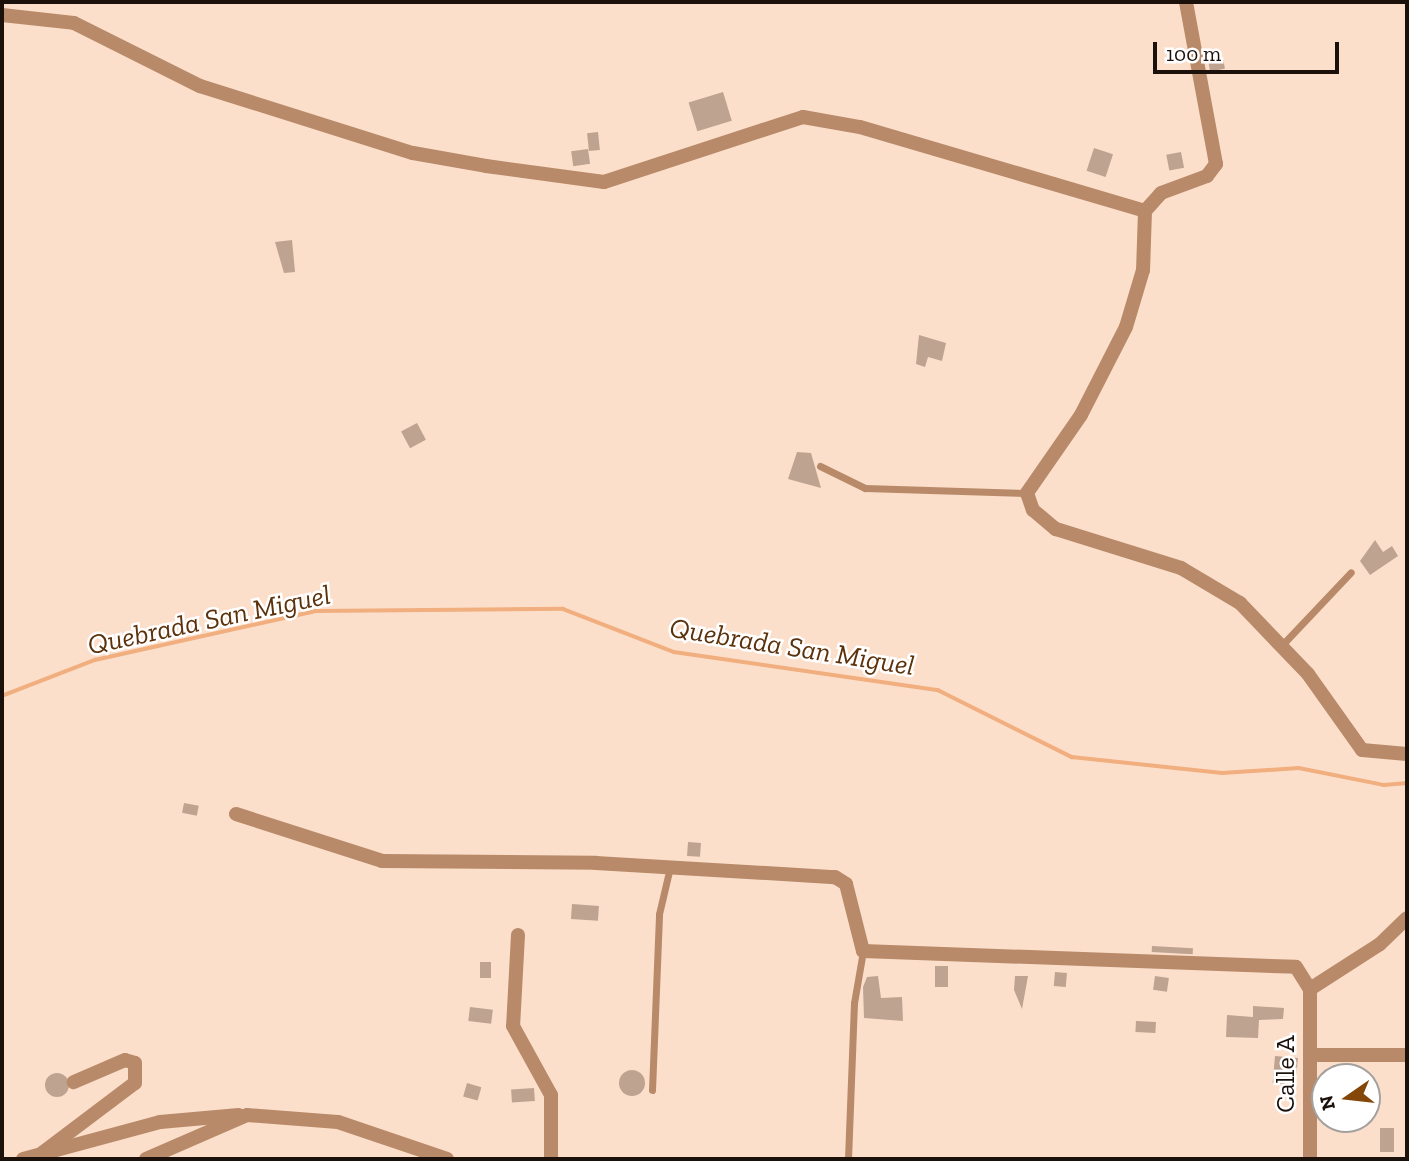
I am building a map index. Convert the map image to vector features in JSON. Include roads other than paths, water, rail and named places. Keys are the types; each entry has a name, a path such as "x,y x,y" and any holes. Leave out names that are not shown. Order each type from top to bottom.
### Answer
{"street":[{"path":"1186,2 1216,164 1207,176 1161,193 1145,211 1143,270 1126,327 1081,415 1027,493 1033,510 1056,529 1181,568 1240,603 1282,645 1362,750 1407,754"},
{"path":"2,15 74,23 214,91 413,153 486,166 604,183 803,117 886,134 1145,211"},
{"path":"236,814 382,861 670,867 835,877 846,884 863,951 1285,964 1306,977 1310,989 1380,944 1407,918"},
{"path":"518,935 513,1026 551,1095 551,1159"},
{"name":"Calle A","path":"1310,989 1310,1159"},
{"path":"1310,1055 1407,1055"},
{"path":"38,1156 135,1083 135,1063 125,1059 74,1082"},
{"path":"146,1159 247,1115"},
{"path":"23,1159 160,1122 247,1115 338,1122 447,1159"}],"lane":[{"path":"820,466 865,488 1027,493"},
{"path":"1282,645 1351,572"},
{"path":"652,1090 659,914 670,867"},
{"path":"848,1159 854,1003 863,951"}],"waterway":[{"name":"Quebrada San Miguel","path":"2,696 95,660 316,611 563,609 674,652 938,690 1072,757 1222,773 1299,768 1384,785 1407,783"}]}
